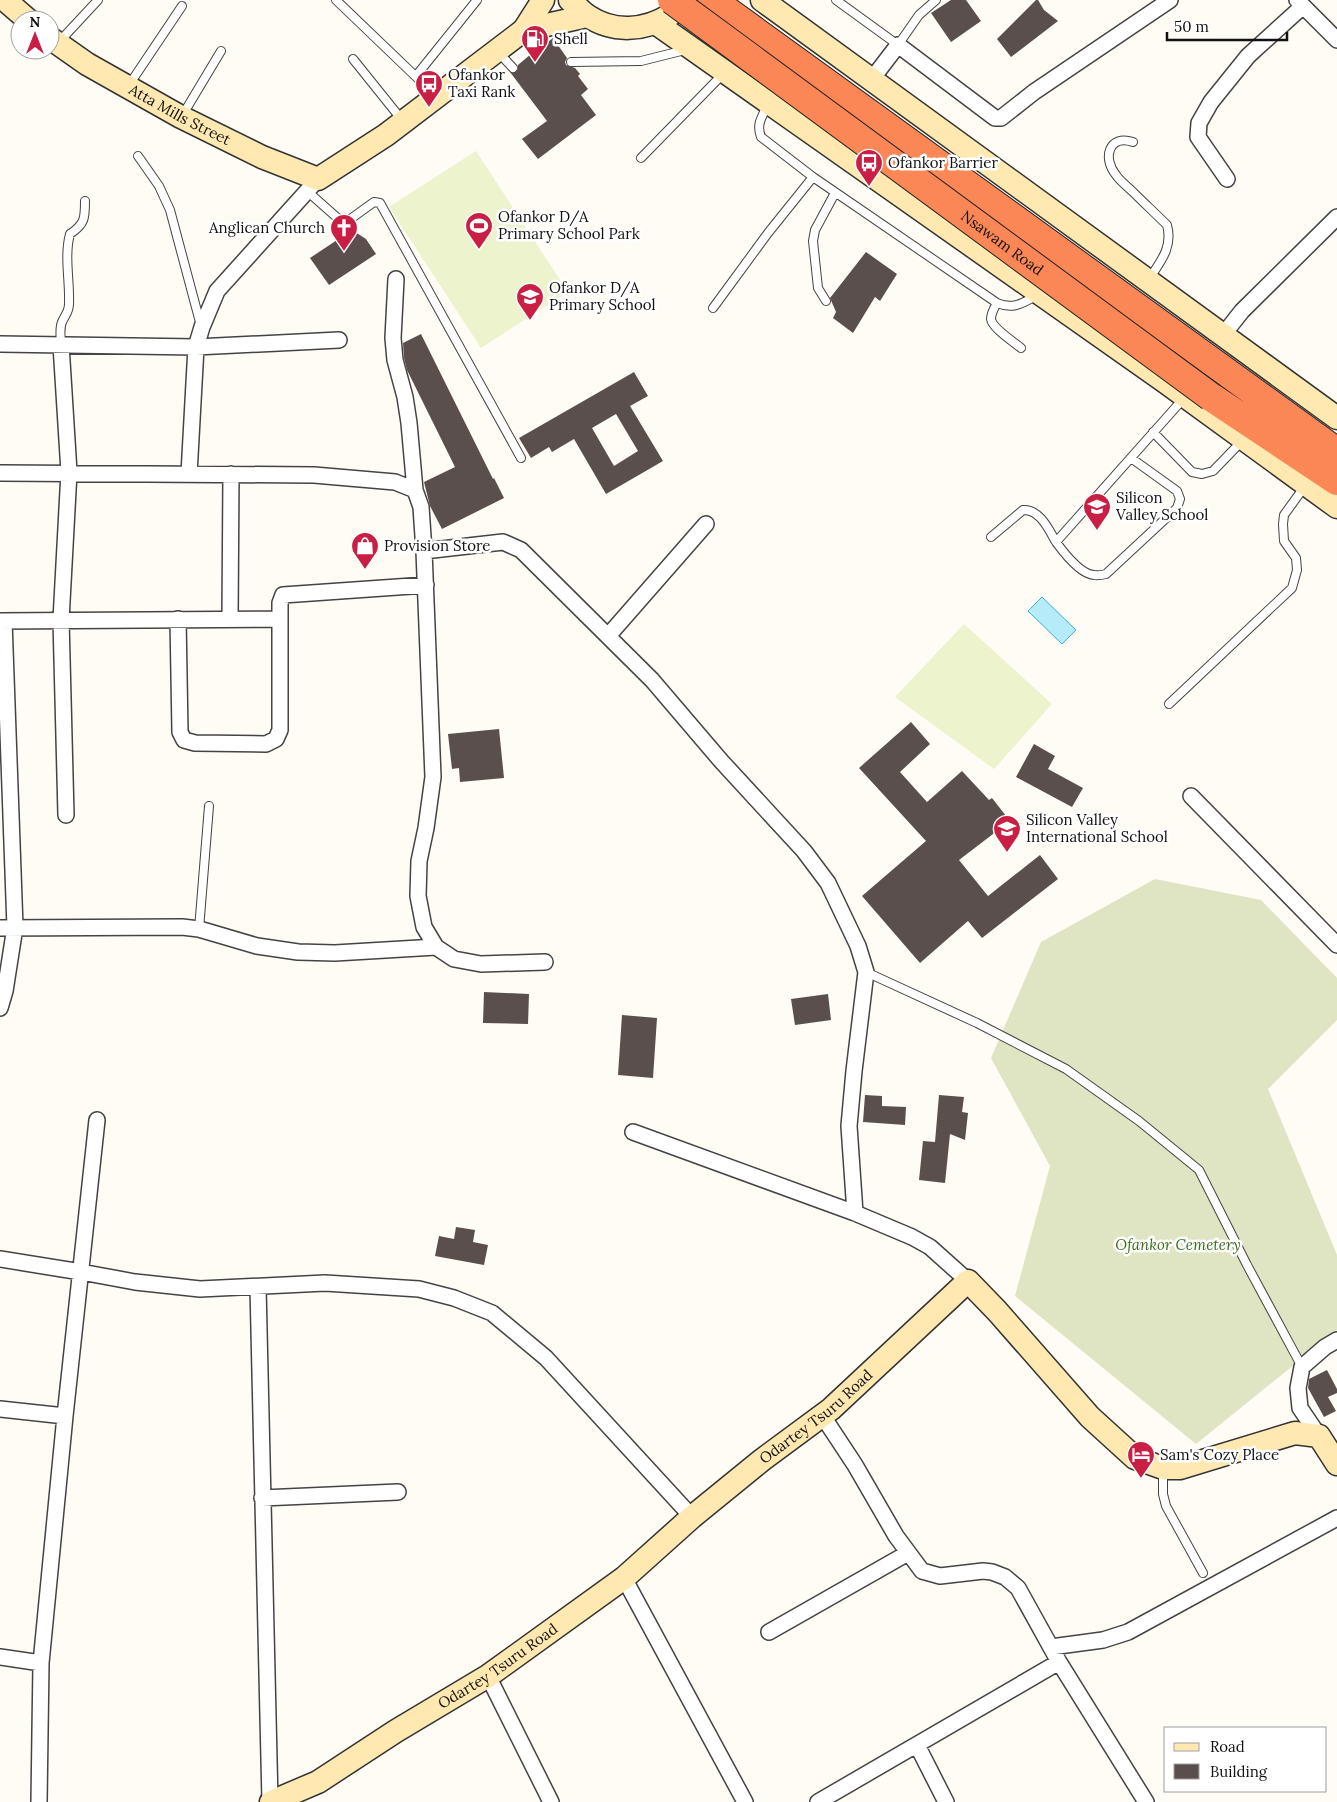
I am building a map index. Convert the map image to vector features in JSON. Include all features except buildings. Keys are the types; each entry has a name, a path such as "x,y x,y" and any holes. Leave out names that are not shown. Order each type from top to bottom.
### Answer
{"highway":[{"name":"Nsawam Road","path":"672,0 1198,397 1337,481"},
{"name":"Nsawam Road","path":"712,0 1337,452"}],"main road":[{"path":"5,0 16,10"},
{"path":"313,185 403,122 522,31 543,0"},
{"path":"570,0 587,16 609,26 633,29 657,24 680,9 687,0"},
{"path":"762,0 1337,418"},
{"path":"522,31 587,16"},
{"path":"657,24 1040,294 1198,397 1244,439 1337,507"},
{"name":"Atta Mills Street","path":"60,44 87,64 181,117 262,157 313,185"},
{"path":"968,1282 997,1311 1090,1417 1135,1458 1163,1468 1180,1468 1294,1433 1319,1436 1337,1464"},
{"name":"Odartey Tsuru Road","path":"270,1802 318,1782 396,1731 488,1676 624,1578 692,1517 762,1460 822,1415 968,1282"}],"street":[{"path":"872,80 898,45 995,118 1001,118 1034,92 1170,0"},
{"path":"1227,179 1198,137 1199,123 1211,102 1248,56 1300,3 1337,40"},
{"path":"189,474 196,347 217,291 313,185"},
{"path":"1223,335 1242,312 1337,218"},
{"path":"396,279 393,338 395,360 407,415 415,490 421,506 426,585 434,777 419,861 418,896 424,927 436,947 454,959 481,964 545,962"},
{"path":"0,344 196,347 339,340"},
{"path":"61,345 69,472 61,620 66,815"},
{"path":"0,472 314,475 395,482 415,490"},
{"path":"230,619 231,474"},
{"path":"608,636 706,524"},
{"path":"424,551 503,542 521,550 652,680 722,762 804,851 828,883 858,946 866,972 849,1126 855,1213"},
{"path":"178,619 180,732 184,740 195,743 266,744 276,739 280,730 280,603 283,595 289,593 426,585"},
{"path":"0,1008 5,991 7,927 2,621 280,619"},
{"path":"1191,796 1337,945"},
{"path":"7,927 167,927 199,929 257,946 298,952 335,953 436,947"},
{"path":"39,1802 41,1663 97,1120"},
{"path":"633,1132 855,1213 912,1237 930,1247 968,1282"},
{"path":"0,1259 135,1282 200,1289 325,1283 419,1289 454,1298 492,1313 546,1358 692,1517"},
{"path":"258,1287 270,1802"},
{"path":"1319,1436 1300,1408 1298,1388 1302,1367 1325,1347 1337,1340"},
{"path":"0,1409 65,1416"},
{"path":"822,1415 855,1465 896,1536 922,1571 940,1576 983,1571 1005,1576 1018,1588 1059,1662 1146,1802"},
{"path":"262,1498 398,1492"},
{"path":"1051,1647 1103,1640 1128,1632 1337,1518"},
{"path":"769,1632 908,1553"},
{"path":"624,1578 745,1802"},
{"path":"0,1657 41,1663"},
{"path":"818,1802 1059,1662"},
{"path":"488,1676 551,1802"},
{"path":"917,1745 946,1802"}],"lane":[{"path":"60,35 98,0"},
{"path":"336,0 436,96"},
{"path":"416,76 476,0"},
{"path":"836,0 898,45 919,15 936,0"},
{"path":"128,87 182,6"},
{"path":"522,31 536,51"},
{"path":"571,62 641,61 692,48"},
{"path":"496,50 513,68"},
{"path":"181,117 221,51"},
{"path":"353,59 403,122"},
{"path":"641,158 726,72"},
{"path":"769,103 760,120 758,130 761,138 835,193 997,303 1007,307 1019,305 1040,294"},
{"path":"1134,142 1124,139 1114,143 1109,152 1110,162 1115,174 1167,225 1170,234 1163,258 1148,280"},
{"path":"138,156 159,186 170,210 202,328"},
{"path":"713,308 768,233 813,177"},
{"path":"313,185 342,222 349,220 374,202 380,203 521,458"},
{"path":"826,301 818,288 812,241 835,193"},
{"path":"61,345 60,328 67,315 69,305 68,244 70,234 84,222 85,201"},
{"path":"997,303 992,312 991,320 995,326 1021,348"},
{"path":"1056,542 1154,432 1198,397"},
{"path":"1154,432 1192,472 1202,474 1214,471 1244,439"},
{"path":"991,537 1023,510 1028,510 1038,514 1056,542 1073,563 1093,576 1106,574 1177,508 1180,499 1177,491 1131,458"},
{"path":"1169,704 1292,588 1297,570 1296,558 1284,541 1284,515 1306,484"},
{"path":"199,929 209,806"},
{"path":"866,972 977,1023 1066,1069 1139,1121 1199,1170 1247,1266 1302,1367"},
{"path":"1163,1468 1163,1494 1166,1506 1203,1573"}],"green space":[{"name":"Ofankor D/A Primary School Park","path":"476,151 568,292 481,348 389,207"},
{"path":"964,624 1052,704 994,769 895,697"},
{"name":"Ofankor Cemetery","path":"1155,879 1261,900 1337,978 1337,1020 1268,1089 1337,1255 1337,1330 1196,1444 1015,1296 1050,1166 991,1058 1041,942"}],"water":[{"path":"1042,597 1076,630 1062,644 1028,611"}],"place":[{"name":"Shell","path":"535,63"},
{"name":"Ofankor Taxi Rank","path":"429,108"},
{"name":"Ofankor Barrier","path":"869,187"},
{"name":"Ofankor D/A Primary School Park","path":"479,250"},
{"name":"Anglican Church","path":"344,252"},
{"name":"Ofankor D/A Primary School","path":"530,321"},
{"name":"Silicon Valley School","path":"1097,531"},
{"name":"Provision Store","path":"365,570"},
{"name":"Silicon Valley International School","path":"1007,853"},
{"name":"Sam's Cozy Place","path":"1141,1479"}]}
